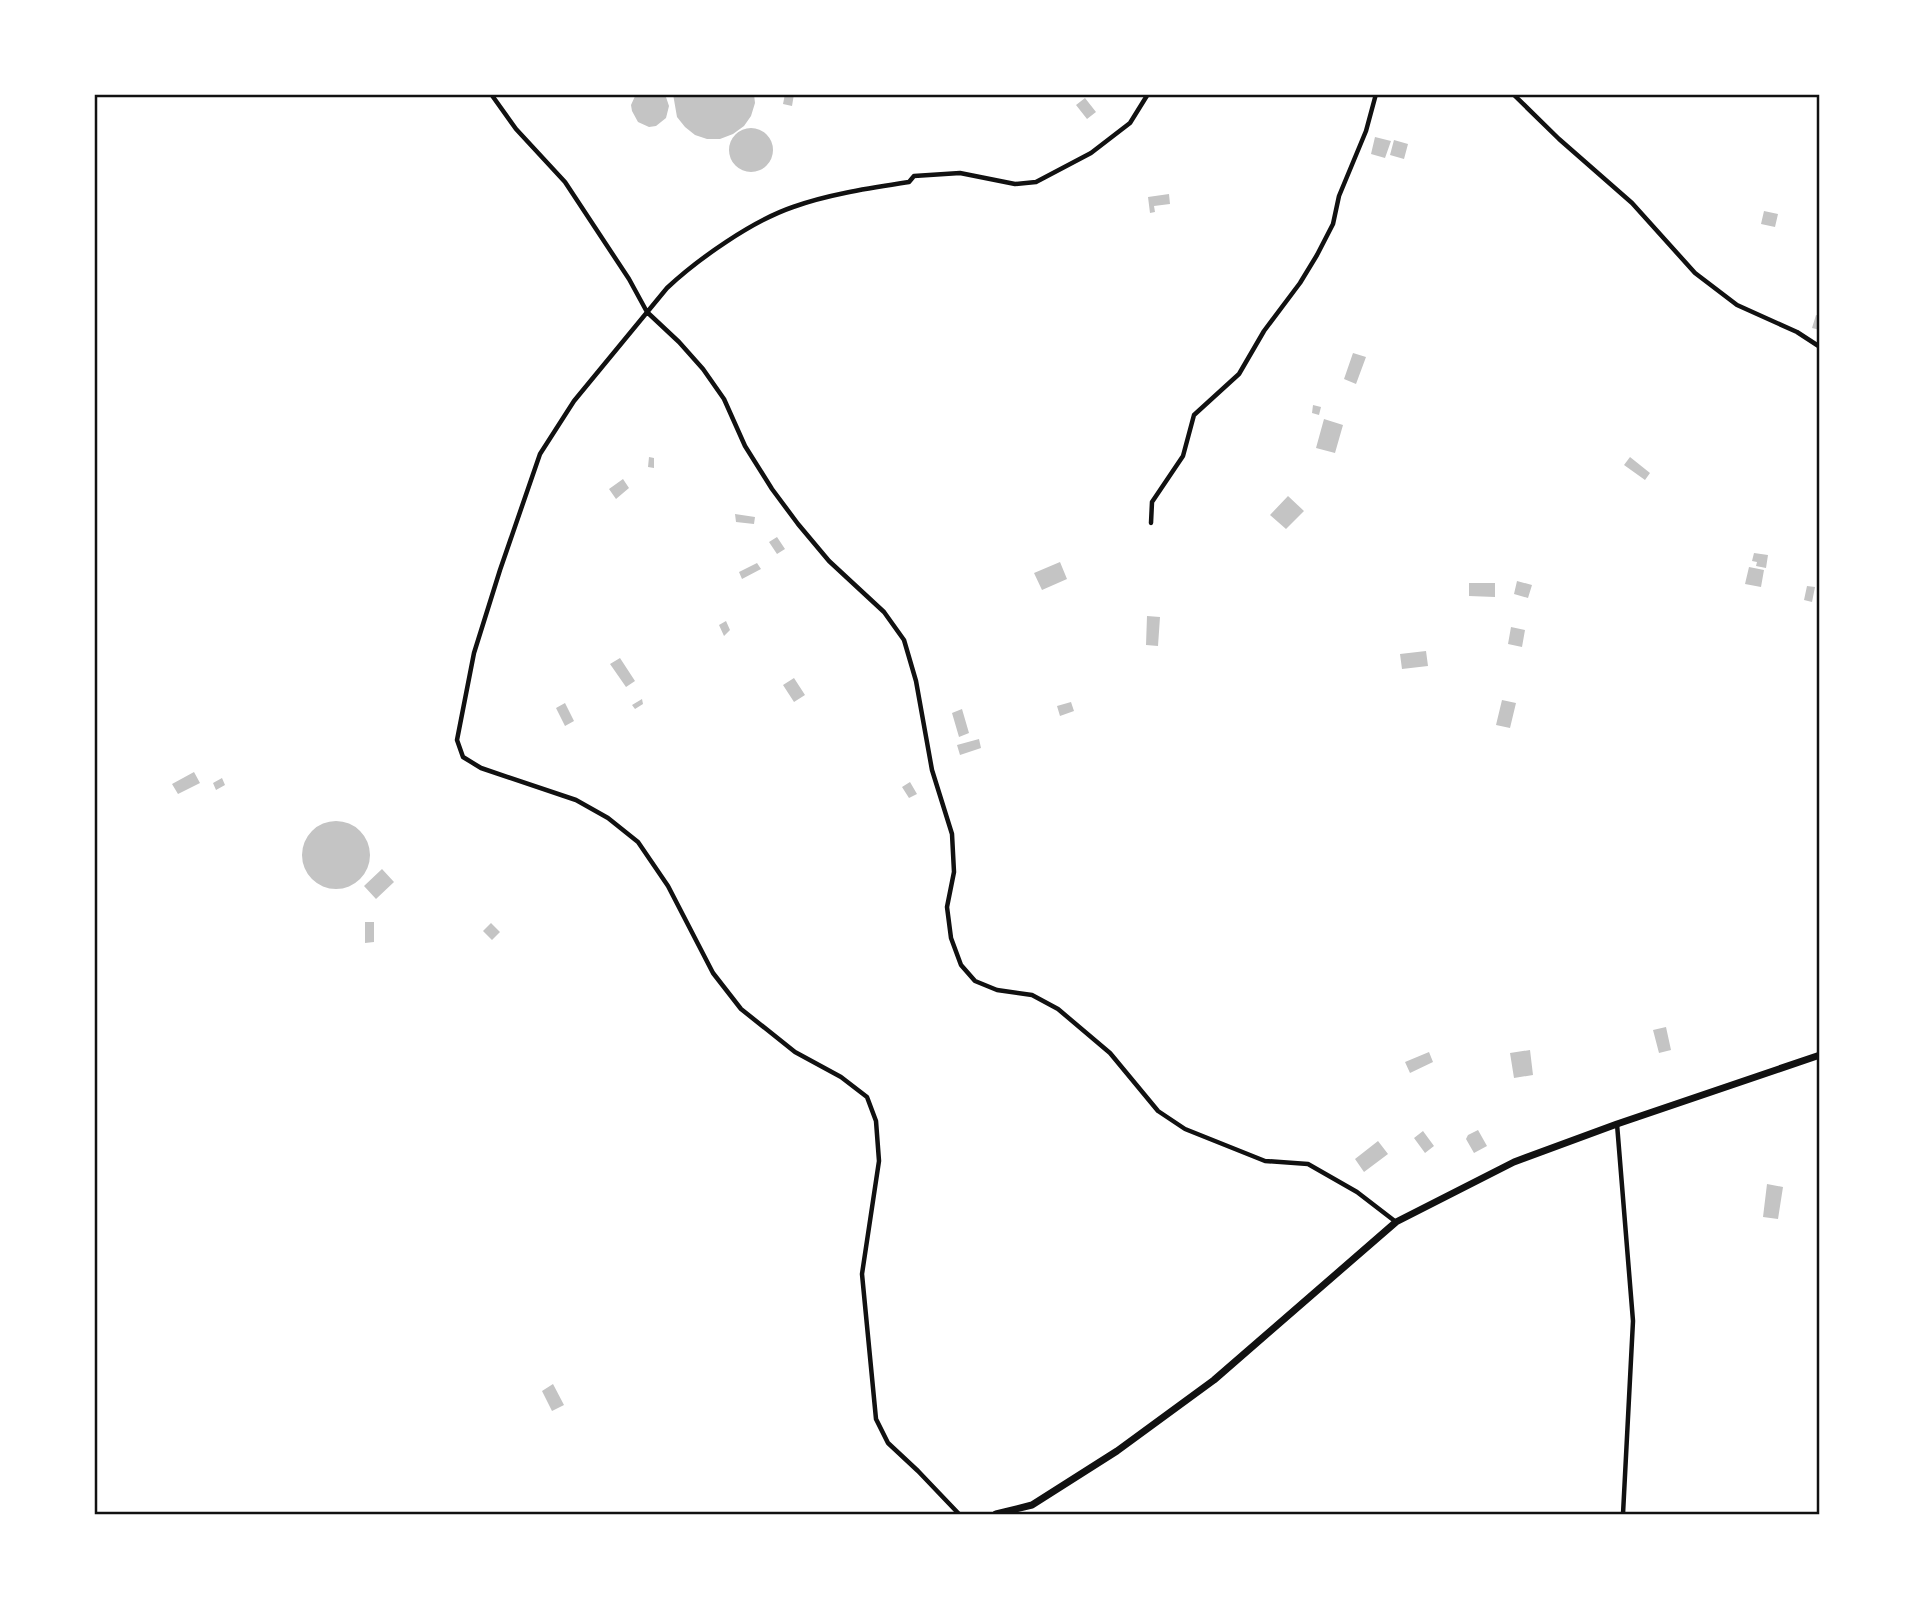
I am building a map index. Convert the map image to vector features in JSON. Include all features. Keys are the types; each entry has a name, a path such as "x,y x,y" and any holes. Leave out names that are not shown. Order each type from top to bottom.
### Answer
{"street":[{"path":"996,1514 1032,1505 1116,1451 1214,1380 1396,1222 1514,1162 1819,1055"}],"lane":[{"path":"491,94 516,129 565,182 629,279 647,312 703,369 724,399 745,446 798,524 829,561 884,612 904,640 916,681 932,770 952,834 954,872 947,906 951,938 961,965 975,981 997,990 1032,995 1058,1009 1110,1053 1158,1111 1185,1129 1265,1161 1308,1164 1357,1192 1396,1222"},
{"path":"959,1514 888,1443 876,1419 862,1274 878,1161 876,1121 867,1097 841,1077 795,1052 741,1009 713,973 668,886 638,842 608,817 576,800 481,768 463,757 457,740 474,653 540,454 574,401 647,312 684,272 736,235 792,207 909,182 914,176 960,173 1015,184 1036,182 1091,153 1130,122 1148,94"},
{"path":"1151,523 1152,502 1183,456 1194,415 1239,374 1317,255 1333,223 1339,196 1366,131 1376,94"},
{"path":"1513,94 1559,139 1632,203 1695,273 1737,305 1797,332 1819,346"},
{"path":"1617,1124 1633,1321 1623,1514"}],"building":[{"path":"636,94 665,94 669,106 666,118 656,126 649,127 638,122 631,105"},
{"path":"673,94 754,94 755,103 744,126 720,139 707,139 695,135 677,117"},
{"path":"785,94 794,94 792,106 783,104"},
{"path":"1085,98 1096,112 1087,119 1076,105"},
{"path":"751,128 767,134 773,150 767,166 751,172 735,166 729,150 735,134"},
{"path":"1375,137 1391,141 1385,158 1371,154"},
{"path":"1394,140 1408,144 1404,159 1390,155"},
{"path":"1169,194 1170,204 1154,206 1155,212 1150,213 1148,197"},
{"path":"1764,211 1778,214 1775,227 1761,224"},
{"path":"1816,315 1820,316 1820,330 1812,328"},
{"path":"1353,353 1366,357 1356,384 1344,379"},
{"path":"1313,405 1321,407 1319,415 1312,413"},
{"path":"1324,419 1343,425 1335,453 1316,448"},
{"path":"649,457 654,458 654,468 648,467"},
{"path":"1630,457 1650,473 1645,480 1624,465"},
{"path":"623,479 629,488 616,499 609,489"},
{"path":"1288,496 1304,511 1286,529 1270,515"},
{"path":"735,514 755,517 754,524 736,522"},
{"path":"777,537 785,549 777,554 769,542"},
{"path":"1754,553 1768,555 1766,568 1756,566 1757,562 1752,561"},
{"path":"1060,562 1067,579 1042,590 1034,573"},
{"path":"757,563 761,569 742,579 739,572"},
{"path":"1749,567 1764,570 1761,587 1745,584"},
{"path":"1517,581 1532,585 1528,598 1514,594"},
{"path":"1469,583 1495,583 1495,597 1469,596"},
{"path":"1807,586 1815,587 1812,602 1804,600"},
{"path":"1147,616 1160,617 1158,646 1146,645"},
{"path":"726,621 730,630 724,636 719,625"},
{"path":"1511,627 1525,630 1522,647 1508,644"},
{"path":"1426,651 1428,666 1402,669 1400,654"},
{"path":"620,658 635,681 626,687 610,664"},
{"path":"794,678 805,695 794,702 783,685"},
{"path":"642,699 643,704 635,709 632,705"},
{"path":"1502,700 1516,703 1510,728 1496,725"},
{"path":"1071,702 1074,711 1060,716 1057,706"},
{"path":"565,703 574,721 565,726 556,708"},
{"path":"962,709 969,733 959,737 952,713"},
{"path":"979,739 981,748 960,755 957,745"},
{"path":"194,772 200,783 178,794 172,784"},
{"path":"222,778 225,785 216,790 213,783"},
{"path":"910,782 917,794 909,798 902,787"},
{"path":"336,821 349,824 360,831 367,842 370,855 367,868 360,879 349,886 336,889 323,886 312,879 305,868 302,855 305,842 312,831 323,824"},
{"path":"382,869 394,882 376,899 364,886"},
{"path":"365,922 374,922 374,942 365,943"},
{"path":"491,923 500,932 492,940 483,931"},
{"path":"1666,1027 1671,1050 1659,1053 1653,1030"},
{"path":"1530,1050 1533,1075 1514,1078 1510,1053"},
{"path":"1429,1052 1433,1062 1410,1073 1405,1062"},
{"path":"1478,1130 1487,1146 1474,1153 1466,1139"},
{"path":"1423,1131 1434,1146 1425,1153 1414,1138"},
{"path":"1378,1141 1388,1154 1364,1172 1355,1159"},
{"path":"1767,1184 1783,1187 1778,1219 1763,1217"},
{"path":"553,1384 564,1405 552,1411 542,1391"}]}
